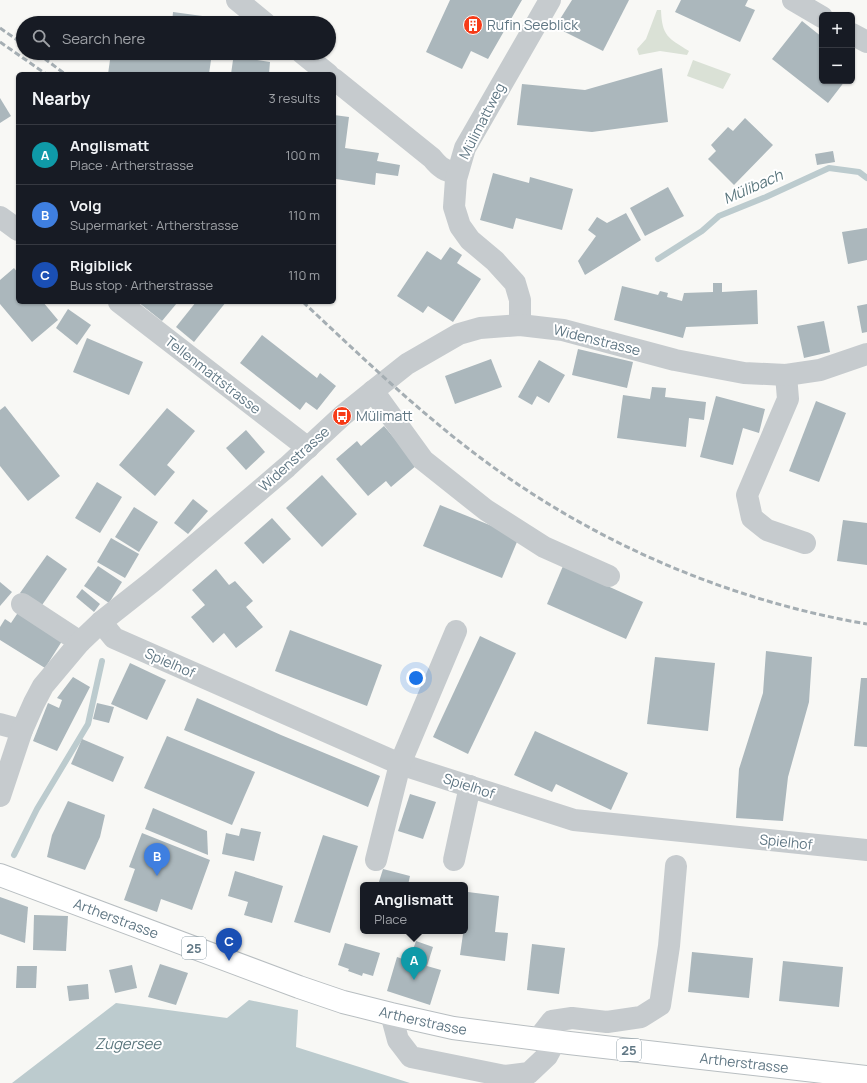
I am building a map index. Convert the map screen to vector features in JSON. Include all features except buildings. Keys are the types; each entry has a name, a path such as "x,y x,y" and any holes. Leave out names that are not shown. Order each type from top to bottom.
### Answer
{"main road":[{"name":"Artherstrasse","path":"0,875 292,985 344,1002 391,1014 453,1028 867,1077"}],"street":[{"path":"237,0 256,16"},
{"name":"Mülimattweg","path":"520,325 520,300 515,283 495,261 470,240 460,226 454,207 457,173 465,148 550,0"},
{"path":"794,0 819,15"},
{"path":"855,36 867,42"},
{"path":"311,60 326,72"},
{"path":"336,81 432,158 439,166 447,171 457,173"},
{"path":"0,217 16,229"},
{"name":"Tellenmattstrasse","path":"122,304 308,448"},
{"name":"Widenstrasse","path":"0,796 22,730 43,686 80,642 101,622 159,576 308,448 342,416 407,364 459,334 480,328 520,325 563,330 675,360 744,373 786,375 820,370 867,354"},
{"path":"786,375 788,399 747,495 752,518 767,530 805,542"},
{"path":"373,391 423,460 486,510 544,547 609,576"},
{"path":"22,604 80,642"},
{"name":"Spielhof","path":"101,622 114,638 400,764 574,820 867,850"},
{"path":"376,860 400,764 456,631"},
{"path":"0,724 22,730"},
{"path":"454,860 470,786"},
{"path":"391,1014 398,1040 411,1057 505,1076 529,1073 547,1056 546,1040 552,1021 572,1018 607,1022 641,1017 660,1005 669,946 676,866"}],"shaded area":[{"path":"657,10 661,10 665,31 671,39 689,51 687,55 660,51 639,55 637,49 646,39"},
{"path":"693,60 731,74 723,89 687,76"}],"water":[{"name":"Zugersee","path":"249,1000 298,1010 296,1047 410,1083 12,1083 116,1003 227,1018"}],"waterway":[{"name":"Mülibach","path":"658,259 702,231 719,216 766,197 829,168 859,172 867,178"},
{"path":"14,855 37,809 88,724 102,661"}],"railway":[{"path":"0,28 16,39"},
{"path":"0,42 16,53"},
{"path":"26,60 43,72"},
{"path":"46,60 62,72"},
{"path":"305,304 395,388 443,429 493,467 535,496 579,522 625,546 671,567 719,585 768,601 817,614 867,624"}],"place":[{"name":"Rufin Seeblick","path":"473,25"},
{"name":"Mülimatt","path":"342,416"},
{"name":"Volg","path":"157,876"},
{"name":"Rigiblick","path":"229,961"},
{"name":"Anglismatt","path":"414,980"}]}
